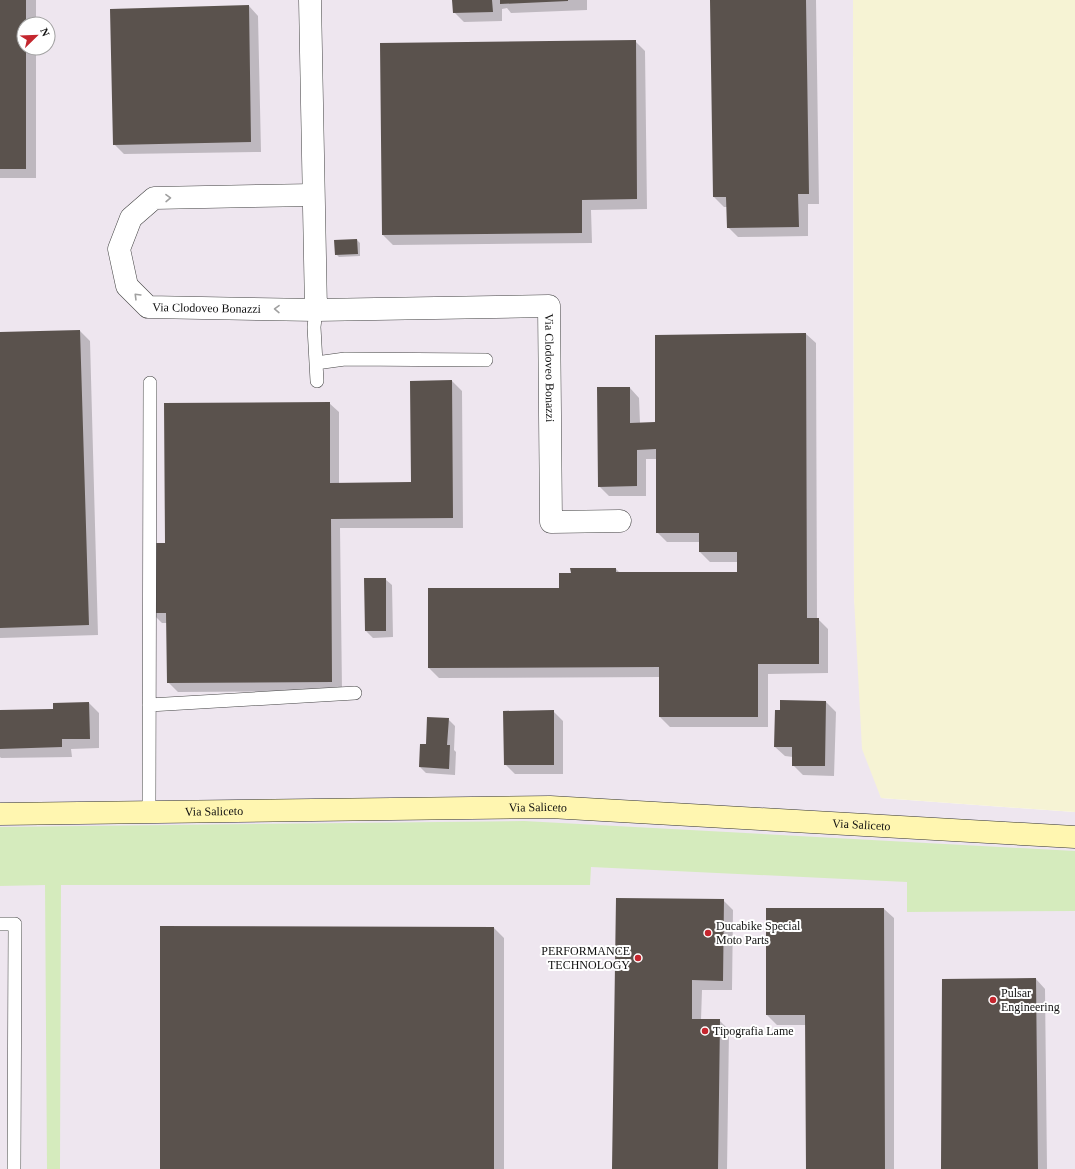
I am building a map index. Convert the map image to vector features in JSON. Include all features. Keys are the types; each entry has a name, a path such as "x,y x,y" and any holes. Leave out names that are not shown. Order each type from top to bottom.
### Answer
{"main road":[{"name":"Via Saliceto","path":"0,814 550,807 1075,837"}],"street":[{"path":"310,0 316,310"},
{"name":"Via Clodoveo Bonazzi","path":"313,195 154,198 131,218 119,249 127,286 148,307 316,310 549,306 551,522 620,521"}],"lane":[{"path":"316,310 314,327 317,381"},
{"path":"316,364 345,359 486,360"},
{"path":"149,811 150,383"},
{"path":"149,705 355,693"},
{"path":"0,924 15,924 14,1169"}],"shaded area":[{"path":"0,0 853,0 854,598 881,798 1075,812 1075,1169 0,1169"},
{"path":"853,0 1075,0 1075,812 881,798 862,749 854,598"}],"green space":[{"path":"524,821 1075,851 1075,911 907,912 907,882 591,867 590,885 61,885 60,1169 47,1169 45,885 0,886 0,827"}],"building":[{"path":"0,0 26,0 26,16 16,16 16,56 26,56 26,169 0,169"},
{"path":"452,0 492,0 493,12 453,13"},
{"path":"500,0 568,0 568,1 500,4"},
{"path":"710,0 806,0 809,194 798,194 799,227 727,228 726,197 713,197"},
{"path":"249,5 251,142 113,145 110,9"},
{"path":"636,40 637,199 582,200 582,233 382,235 380,43"},
{"path":"357,239 358,254 335,255 334,240"},
{"path":"80,330 89,625 0,628 0,332"},
{"path":"806,333 807,618 819,618 819,664 758,664 758,717 659,717 659,667 428,668 428,588 559,588 559,573 571,573 570,568 616,568 616,572 737,572 737,552 699,552 699,533 656,533 656,449 637,450 637,486 598,487 597,387 630,387 630,423 655,422 655,335"},
{"path":"452,380 453,518 331,519 332,682 167,683 166,613 151,613 151,543 165,543 164,403 330,402 330,483 411,482 410,381"},
{"path":"364,578 386,578 386,631 365,631"},
{"path":"780,700 826,701 825,766 792,766 792,747 774,747 775,710 780,710"},
{"path":"89,702 90,739 62,739 62,747 0,749 0,710 53,709 53,703"},
{"path":"554,710 554,765 504,765 503,711"},
{"path":"427,717 449,718 447,745 450,745 449,769 419,767 420,744 426,744"},
{"path":"616,898 724,899 723,981 692,980 692,1019 720,1019 718,1169 612,1169"},
{"path":"766,908 884,908 885,1169 806,1169 805,1015 766,1015"},
{"path":"160,926 494,927 494,1169 160,1169"},
{"path":"1036,978 1038,1169 941,1169 942,979"}],"place":[{"name":"Ducabike Special Moto Parts","path":"708,933"},
{"name":"PERFORMANCE TECHNOLOGY","path":"638,958"},
{"name":"Pulsar Engineering","path":"993,1000"},
{"name":"Tipografia Lame","path":"705,1031"}]}
